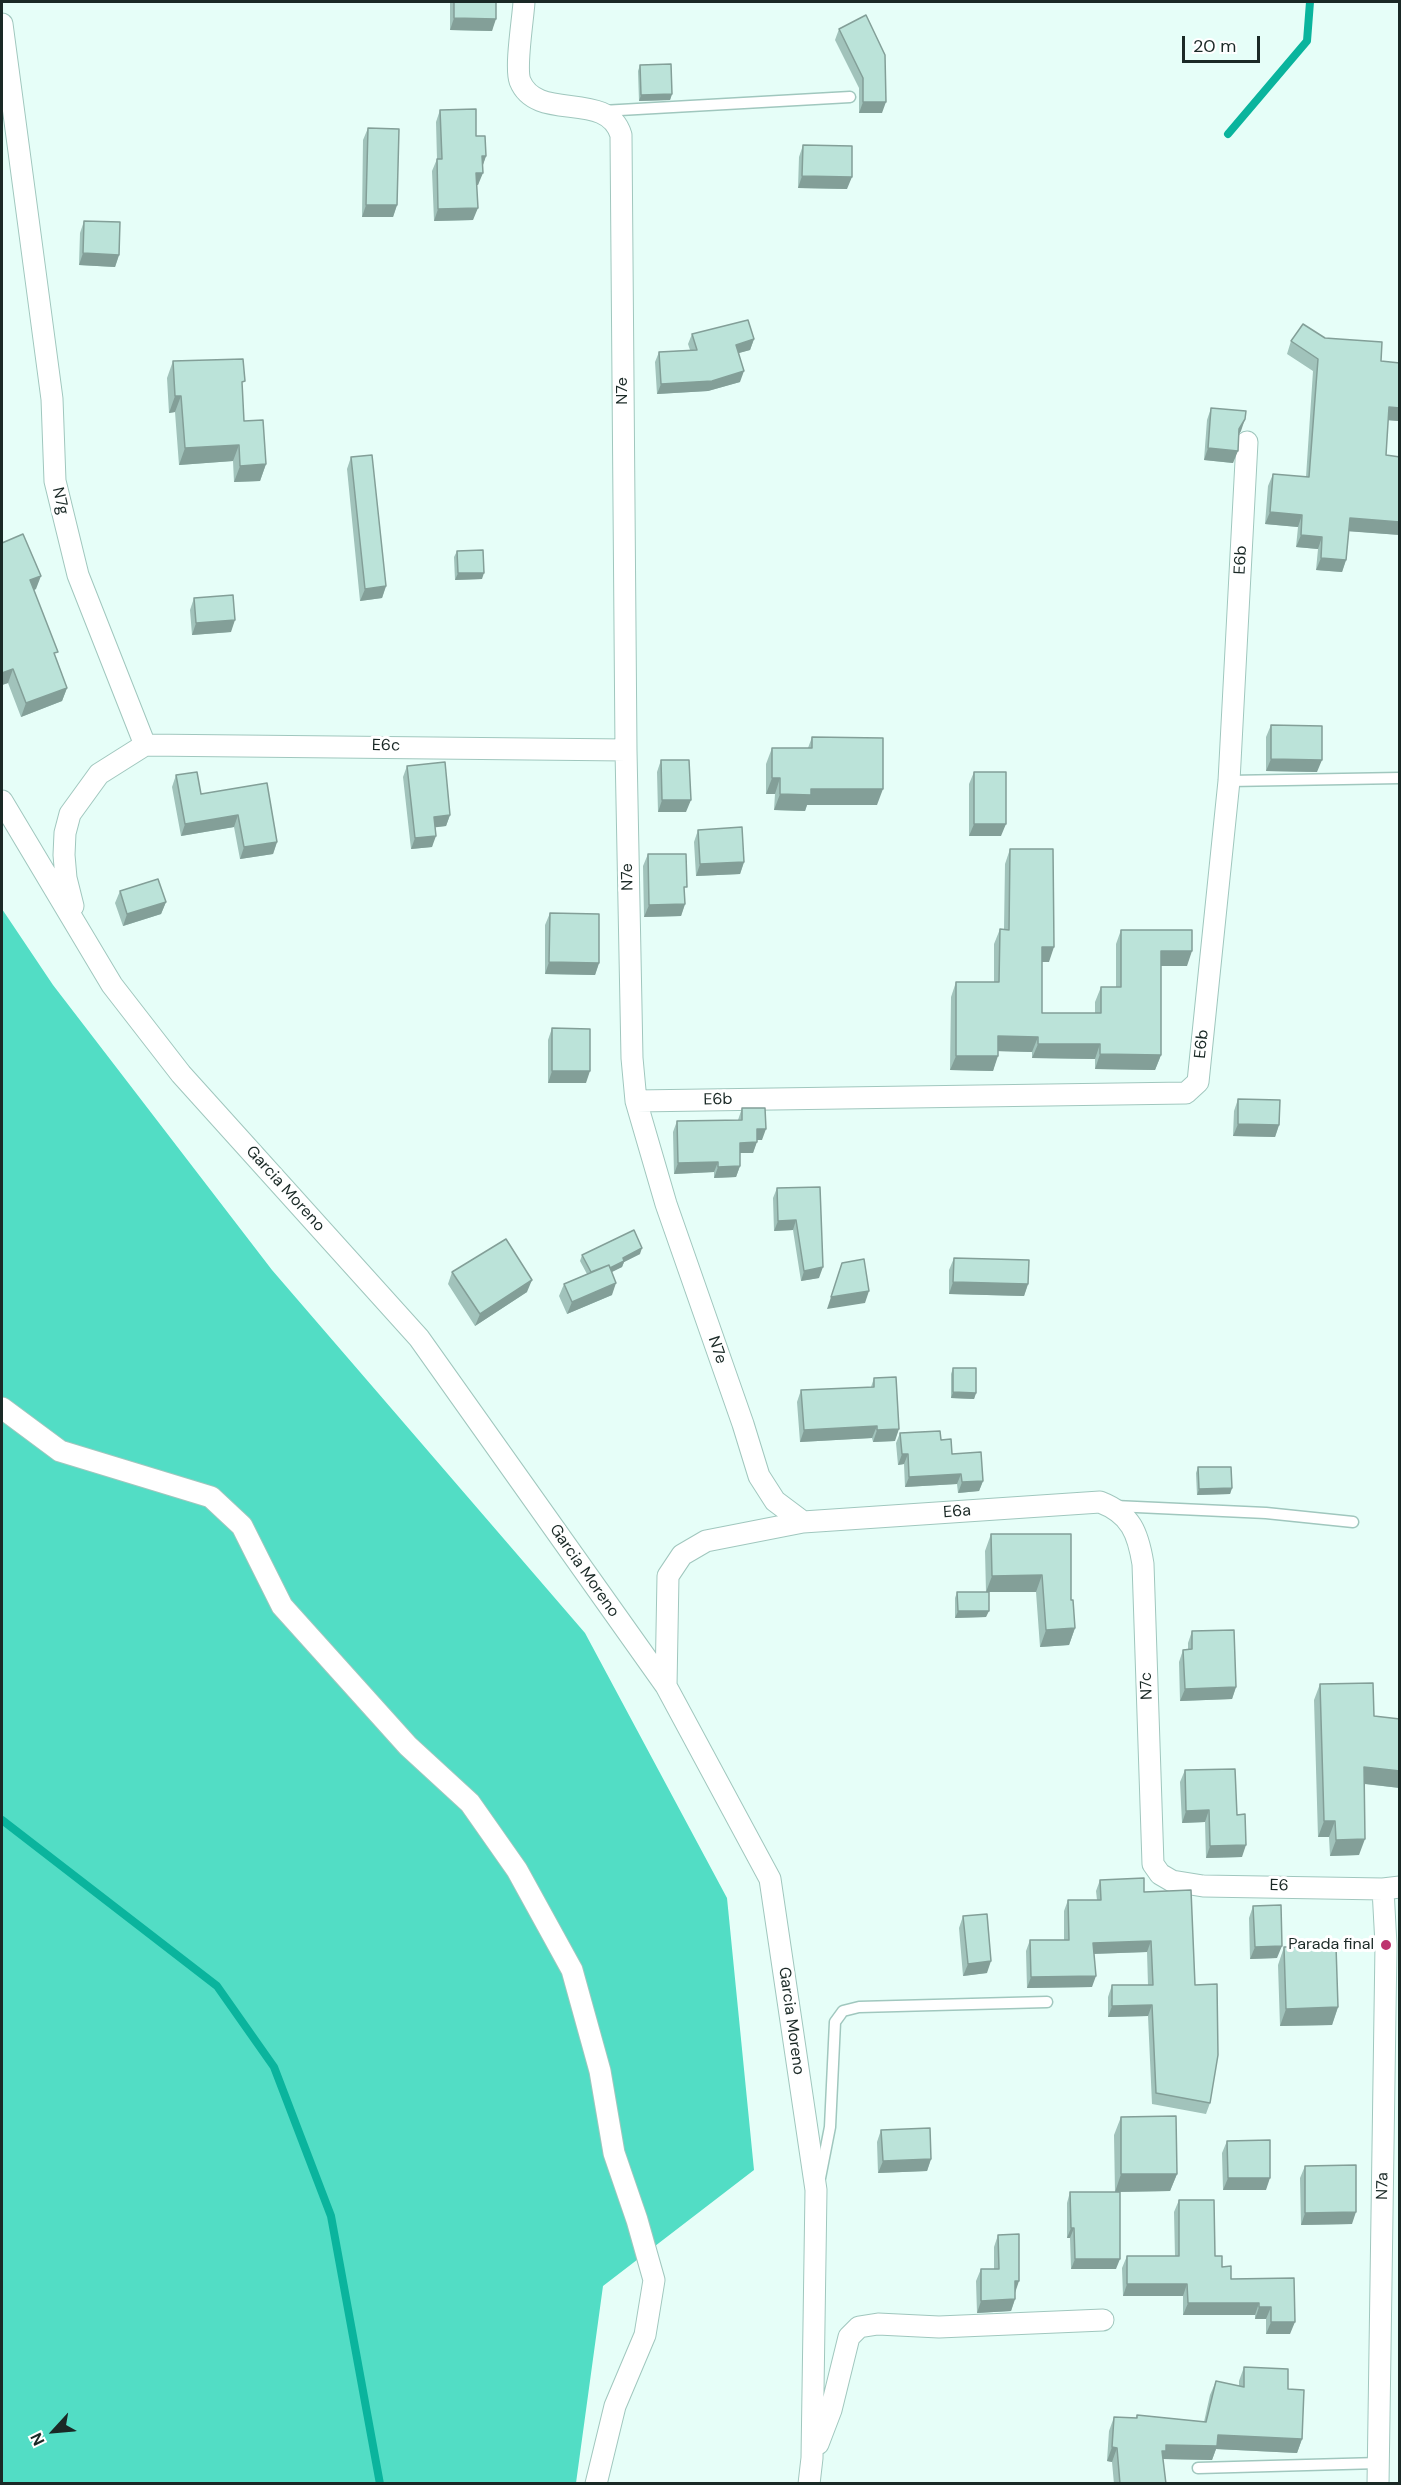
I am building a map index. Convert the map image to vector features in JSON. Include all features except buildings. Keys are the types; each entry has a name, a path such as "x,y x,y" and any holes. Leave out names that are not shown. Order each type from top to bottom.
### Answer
{"street":[{"path":"524,2 518,70 520,81 526,90 534,97 562,106 599,111"},
{"name":"N7g","path":"2,24 52,399 55,481 78,575 145,745"},
{"name":"N7e","path":"599,111 614,119 621,135 626,750 632,1058 636,1101 666,1204 759,1476 775,1501 803,1522"},
{"name":"E6b","path":"636,1101 1186,1093 1198,1082 1229,781 1247,442"},
{"path":"79,929 66,878 65,833 70,814 99,774 145,745"},
{"name":"E6c","path":"145,745 626,750"},
{"name":"Garcia Moreno","path":"2,801 112,985 181,1074 419,1338 666,1686 770,1879 816,2190 810,2484"},
{"path":"2,1408 60,1451 211,1497 242,1526 282,1606 408,1746 470,1803 522,1880 572,1970 600,2071 614,2153 637,2220 654,2280 645,2335 615,2406 596,2484"},
{"name":"E6a","path":"803,1522 1100,1502 1111,1506"},
{"name":"N7c","path":"1111,1506 1132,1526 1139,1540 1143,1564 1153,1864 1161,1874"},
{"path":"666,1686 668,1576 682,1555 706,1541 803,1522"},
{"name":"E6","path":"1161,1874 1172,1881 1203,1886 1391,1888"},
{"name":"N7a","path":"1378,2473 1386,1945 1391,1888"},
{"path":"812,2458 831,2410 849,2337 859,2327 878,2324 939,2327 1103,2320"}],"lane":[{"path":"599,111 850,97"},
{"path":"1229,781 1400,778"},
{"path":"1111,1506 1266,1513 1353,1522"},
{"path":"816,2190 830,2127 835,2022 843,2011 859,2007 1047,2002"},
{"path":"1198,2468 1378,2473"}],"green space":[{"path":"2,909 53,985 272,1270 585,1633 727,1898 754,2170 603,2286 576,2483 2,2483"}],"waterway":[{"path":"1228,134 1307,41 1310,2"},
{"path":"2,1820 217,1986 274,2067 331,2216 380,2484"}],"place":[{"name":"Parada final","path":"1386,1945"}]}
